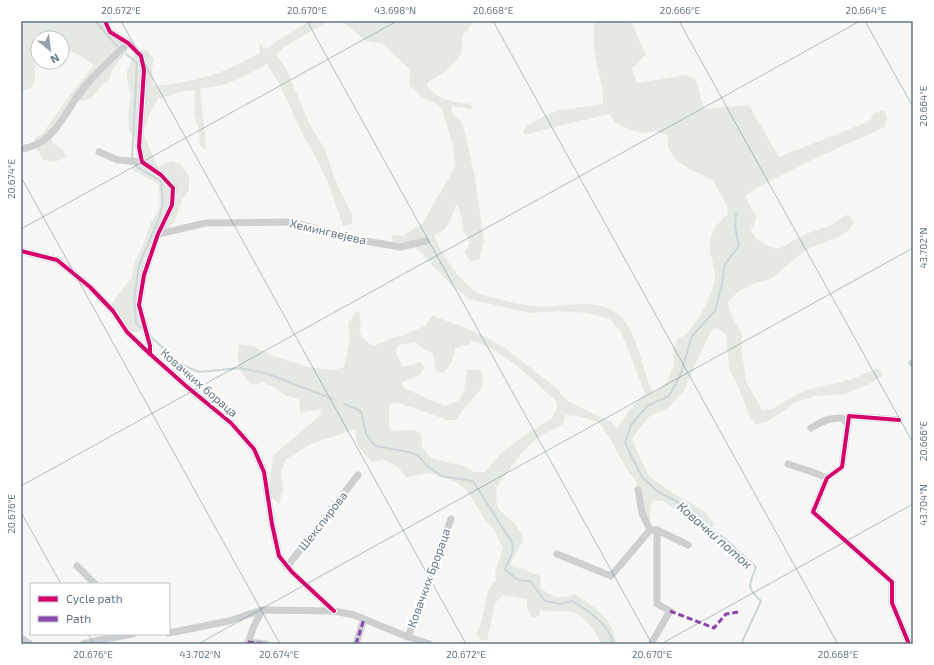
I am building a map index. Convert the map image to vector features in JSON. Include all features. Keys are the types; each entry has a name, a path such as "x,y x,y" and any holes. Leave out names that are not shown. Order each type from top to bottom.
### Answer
{"street":[{"path":"106,21 110,32 128,43 141,56 144,70 139,147 142,162"},
{"path":"21,149 32,147 44,140 56,129 83,89 128,43"},
{"path":"100,152 118,160 142,162 161,175 173,188 172,205 158,234 144,275 139,305 150,346 150,354"},
{"name":"Хемингвејева","path":"158,234 206,223 291,222 400,247 426,241"},
{"name":"Ковачких бораца","path":"21,251 57,260 90,287 112,311 127,332 186,386 231,423 254,449 264,472 272,524 279,556 306,586 334,611"},
{"path":"899,420 849,416 842,467 827,478 813,512 892,582 892,603 909,644"},
{"path":"811,428 823,421 835,417 842,418 848,424"},
{"path":"788,464 827,478"},
{"name":"Шекспирова","path":"287,566 358,475"},
{"path":"638,490 642,513 654,530 688,545"},
{"name":"Ковачких Брораца","path":"408,637 451,519"},
{"path":"557,554 612,576 654,530"},
{"path":"648,642 670,611 657,604 654,530"},
{"path":"77,566 94,583"},
{"path":"170,634 229,621 262,610 334,611 354,615 408,637 430,644"},
{"path":"262,610 253,628 248,643 266,644"},
{"path":"356,644 364,619"},
{"path":"83,644 124,635"},
{"path":"113,644 119,636"},
{"path":"21,638 30,644"}],"shaded area":[{"path":"21,21 105,21 110,32 128,43 127,50 112,70 109,80 102,85 92,98 82,101 74,101 49,135 54,144 62,149 66,156 55,162 43,160 34,139 42,134 94,65 70,52 70,30 30,30 30,70 35,70 34,83 32,87 21,91"},
{"path":"310,21 329,21 284,47 276,54 287,70 309,123 325,150 335,179 352,215 352,224 343,226 329,185 319,163 302,133 280,85 267,64 241,78 222,85 200,89 206,143 205,150 200,145 199,130 194,115 195,90 184,91 158,99 150,113 143,133 158,167 171,161 181,164 189,177 189,190 182,200 174,223 158,234 139,305 140,332 127,332 109,307 132,277 135,261 142,248 151,222 159,210 160,199 158,184 131,169 142,162 134,135 129,131 128,113 131,95 127,80 127,71 133,56 142,50 147,50 154,59 152,70 153,85 167,85 188,81 209,76 237,65 260,53 259,40 262,47 267,49 275,42"},
{"path":"342,21 473,21 467,31 463,34 462,53 442,74 428,82 427,86 431,91 446,100 471,104 472,109 453,106 451,108 453,115 461,121 475,178 484,241 479,260 470,261 465,253 470,242 463,231 462,217 457,205 446,228 434,236 444,256 462,280 477,293 496,299 535,306 549,307 588,304 612,310 626,322 631,331 653,392 660,389 668,380 674,364 673,351 677,339 685,335 691,328 706,306 713,289 715,275 710,245 716,226 728,214 727,206 713,180 689,169 675,159 668,148 668,135 655,131 641,133 628,129 616,123 609,114 525,135 523,132 528,125 555,111 603,104 603,93 594,50 594,21 626,21 632,24 646,54 632,69 637,83 685,75 696,80 704,109 749,105 779,157 870,121 874,113 884,110 887,117 885,127 805,163 755,189 745,197 757,218 751,229 753,233 756,238 775,248 780,248 798,238 829,226 842,217 848,215 854,222 849,230 837,238 804,251 771,279 755,283 739,291 728,302 729,310 742,335 742,353 746,381 762,410 772,409 805,390 858,377 877,368 882,372 882,376 869,384 844,394 816,396 793,403 787,409 767,421 756,425 748,413 739,388 729,368 726,335 717,328 712,329 683,392 668,408 650,416 632,440 649,476 671,492 704,511 714,524 711,531 663,501 653,500 650,523 645,522 635,479 629,473 609,437 600,423 578,416 565,415 563,424 537,438 521,454 497,487 496,499 498,509 515,524 521,533 523,540 510,564 540,576 541,588 549,594 556,597 564,597 574,594 589,604 608,621 613,630 617,644 601,644 595,632 587,622 577,614 565,611 550,612 539,610 540,615 532,618 527,607 527,599 503,595 495,603 487,641 481,640 476,634 481,623 488,590 496,580 495,572 503,548 494,529 485,520 467,490 456,482 429,473 406,477 398,467 384,460 371,462 357,445 355,429 311,444 286,459 281,471 283,489 279,504 268,495 273,455 321,415 320,409 300,413 299,399 285,395 274,387 263,382 252,385 239,366 239,344 253,346 271,355 308,367 333,370 344,367 350,340 348,324 357,310 361,320 360,333 366,341 374,346 425,326 433,316 486,337 509,351 555,387 569,402 611,422 617,428 631,408 645,393 621,332 610,319 587,313 560,311 529,313 469,299 451,285 411,242 393,243 391,235 404,235 422,224 455,167 453,146 442,109 435,103 422,97 410,86 409,69 383,44 366,41","holes":["472,341 484,345 507,358 528,375 557,402 557,409 551,419 523,436 500,454 485,472 474,472 462,465 433,459 422,447 421,434 415,430 391,431 389,425 389,405 398,403 448,420 456,420 481,389 483,379 481,370 467,370 464,390 458,401 445,406 404,388 402,382 419,375 424,368 421,362 403,367 395,350 399,345 415,342 422,348 433,353 436,371 442,373 452,362 455,348 470,344"]}],"waterway":[{"path":"95,21 117,46"},
{"path":"126,54 137,63 132,159"},
{"path":"134,163 137,167 161,181 163,203 159,218 139,265 134,299 136,323 143,330"},
{"name":"Ковачки поток","path":"736,214 735,227 739,246 725,264 722,284 715,311 692,336 680,376 669,396 647,406 631,425 625,443 642,477 657,491 683,505 725,539 756,567 750,586 761,601 741,644"},
{"path":"149,335 180,364 199,372 240,368 265,373 333,399"},
{"path":"344,404 361,411 366,434 375,446 409,452 419,456 426,465 441,476 473,481 509,537 513,546 512,554 505,569 522,581 530,581 545,601 561,604 572,601 585,609 608,630 613,644"}],"marked path":[{"path":"670,611 714,628 726,614 738,612"},
{"path":"356,644 364,619"},
{"path":"248,642 266,644"}],"cycle path":[{"path":"105,21 110,32 128,43 141,56 144,70 139,147 142,162 161,175 173,188 172,205 158,234 144,275 139,305 150,346 150,354"},
{"path":"21,251 57,260 90,287 113,311 127,332 186,386 231,423 254,449 264,472 272,524 279,556 292,572 334,611"},
{"path":"899,420 849,416 842,467 827,478 813,512 892,582 892,603 909,644"}]}
